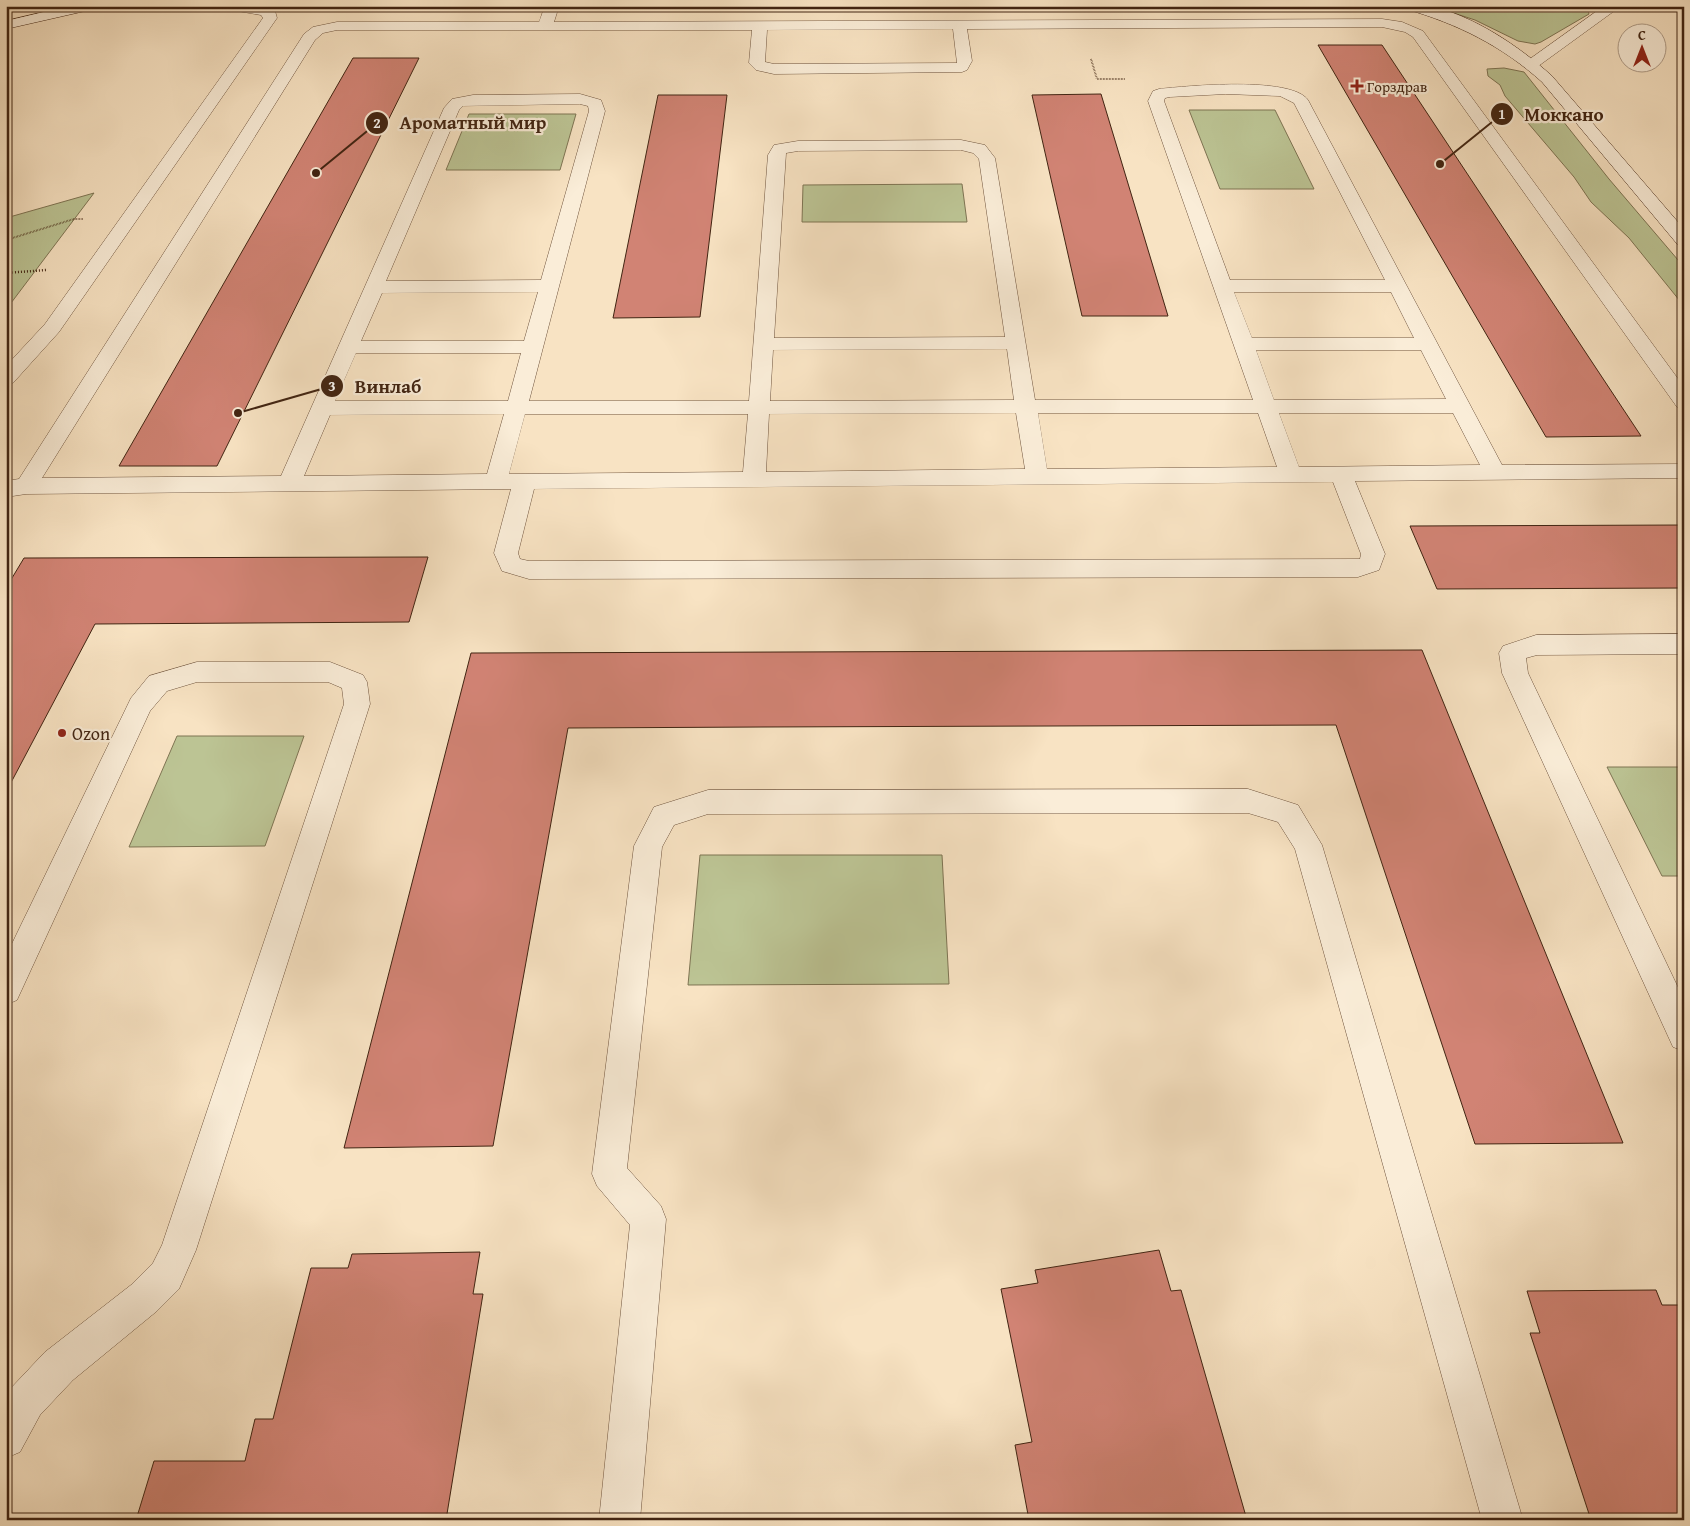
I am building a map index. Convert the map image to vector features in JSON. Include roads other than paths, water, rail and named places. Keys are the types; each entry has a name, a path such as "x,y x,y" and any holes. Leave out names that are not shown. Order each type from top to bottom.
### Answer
{"street":[{"path":"6,25 89,6"},
{"path":"545,26 552,6"},
{"path":"1411,6 1462,23 1495,38 1532,64 1547,79 1684,241"},
{"path":"1532,64 1614,6"},
{"path":"6,379 52,328 270,18 270,14 265,11 237,8"},
{"path":"16,487 309,37 318,30 337,26 1382,23 1410,29 1418,34 1684,402"},
{"path":"760,25 757,63 761,67 774,69 962,67 965,61 959,24"},
{"path":"1291,475 1156,101 1159,94 1176,90 1273,90 1290,93 1300,100 1495,473"},
{"path":"288,484 452,108 458,102 473,100 580,99 595,103 597,111 496,482"},
{"path":"754,480 776,156 780,148 798,146 961,145 979,149 987,158 1037,478"},
{"path":"374,287 549,286"},
{"path":"1223,286 1397,286"},
{"path":"763,344 1016,343"},
{"path":"1244,344 1427,344"},
{"path":"348,347 533,347"},
{"path":"321,408 1460,406"},
{"path":"16,487 1684,471"},
{"path":"524,482 506,553 510,565 530,570 1358,568 1371,564 1373,554 1341,474"},
{"path":"1684,644 1536,645 1512,652 1515,673 1684,1036"},
{"path":"6,990 140,705 158,683 197,672 330,672 354,682 356,704 178,1250 166,1276 144,1298 59,1366 26,1401 6,1438"},
{"path":"619,1520 648,1219 609,1174 648,846 664,816 708,802 1248,801 1288,813 1308,844 1503,1520"}],"place":[{"name":"Горздрав","path":"1357,86"},
{"name":"Моккано","path":"1440,164"},
{"name":"Ароматный мир","path":"316,173"},
{"name":"Винлаб","path":"238,413"},
{"name":"Ozon","path":"62,733"}]}
